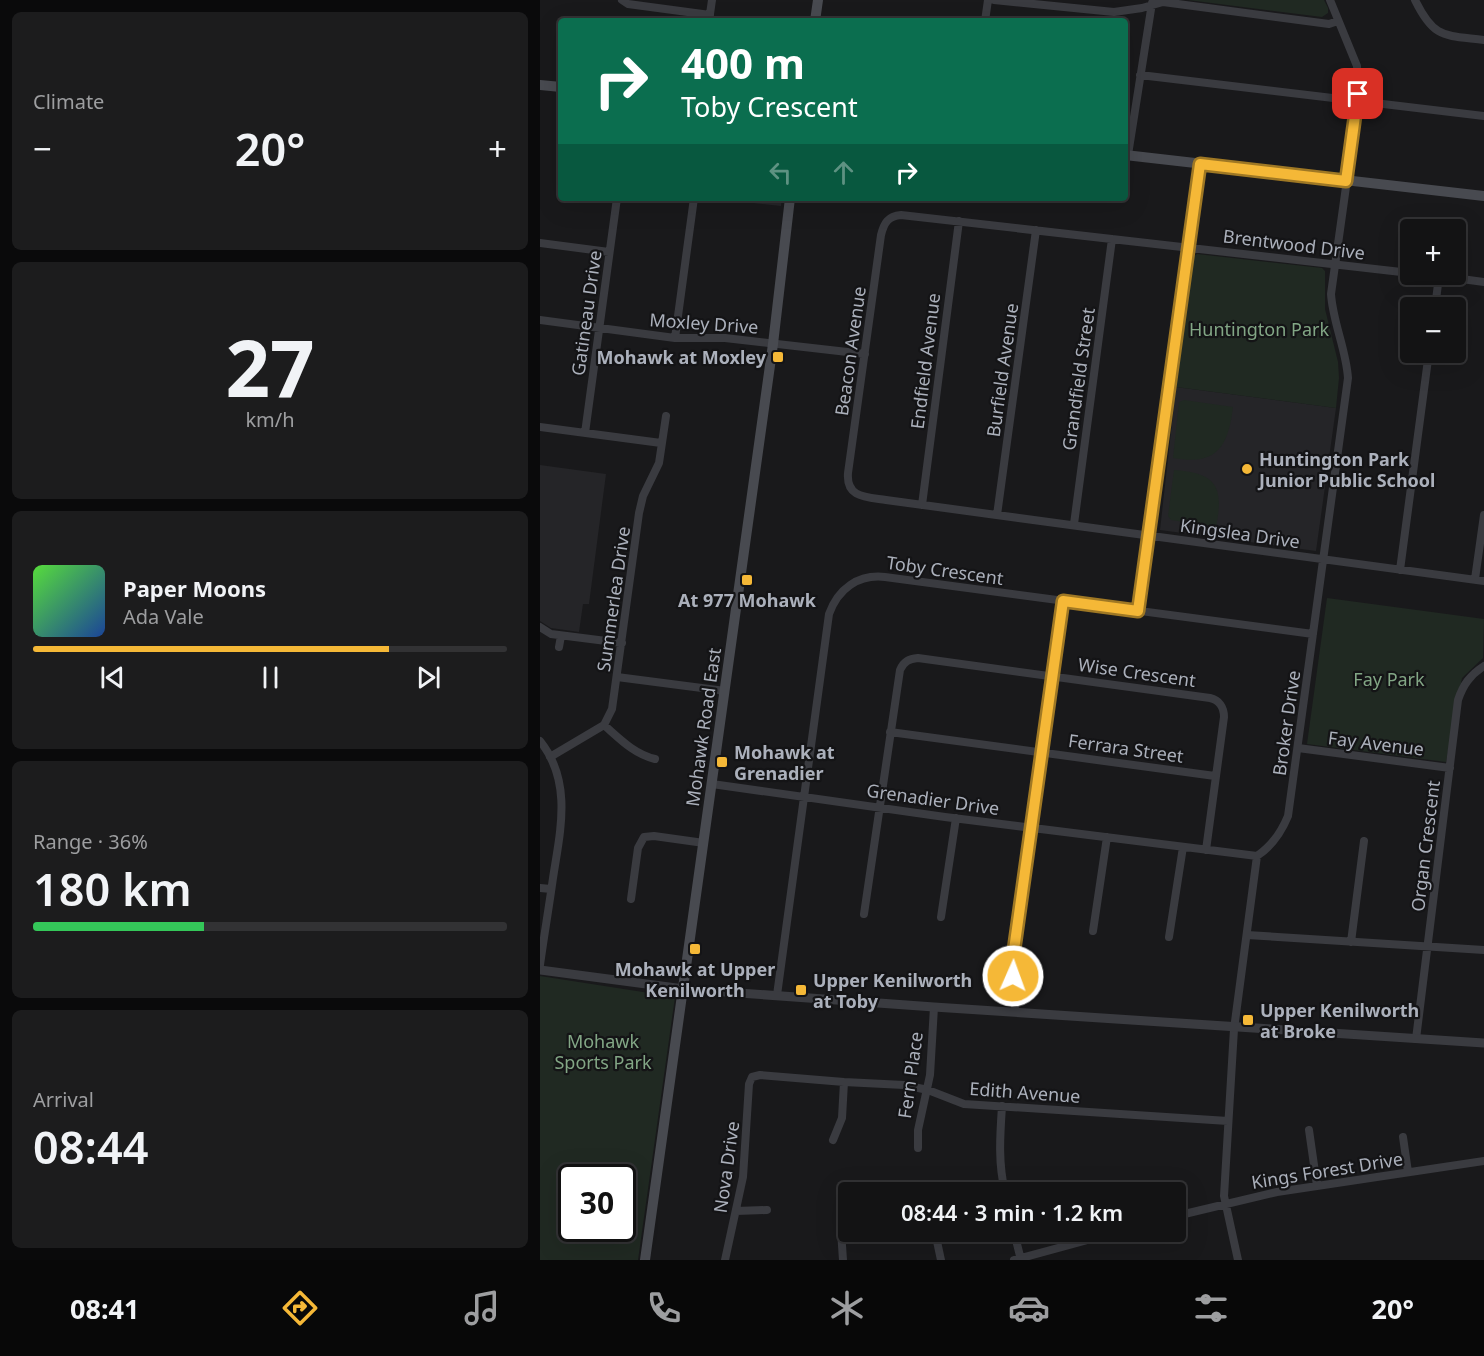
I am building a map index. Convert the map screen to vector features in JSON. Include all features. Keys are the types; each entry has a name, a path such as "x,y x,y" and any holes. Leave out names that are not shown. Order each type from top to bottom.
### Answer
{"main road":[{"path":"815,18 818,0"},
{"path":"540,85 558,87"},
{"path":"1128,155 1484,196"},
{"name":"Mohawk Road East","path":"645,1260 773,344 790,201"}],"street":[{"path":"622,0 628,4 709,18 712,0"},
{"path":"985,18 988,0"},
{"path":"994,0 1114,12 1142,8 1152,2 1163,2 1329,24 1338,21"},
{"name":"Broker Drive","path":"1257,856 1282,831 1288,816 1348,378 1344,349 1332,303 1335,264 1358,101 1357,66 1330,0"},
{"path":"1415,0 1425,20 1443,35 1484,40"},
{"path":"1128,144 1152,2"},
{"path":"1140,75 1484,116"},
{"path":"1138,611 1200,164"},
{"name":"Gatineau Drive","path":"585,433 616,201"},
{"path":"675,338 694,201"},
{"name":"Brentwood Drive","path":"889,219 901,215 1400,272"},
{"name":"Beacon Avenue","path":"851,489 848,472 881,235 889,219"},
{"name":"Endfield Avenue","path":"922,505 959,221"},
{"name":"Burfield Avenue","path":"997,515 1036,230"},
{"name":"Grandfield Street","path":"1074,524 1112,239"},
{"path":"540,243 609,252"},
{"path":"1466,280 1484,282"},
{"name":"Moxley Drive","path":"540,320 675,338 724,339 865,354"},
{"path":"1400,570 1428,363"},
{"name":"Summerlea Drive","path":"604,726 612,709 639,513 643,496 659,463 666,416"},
{"path":"540,427 661,443"},
{"name":"Kingslea Drive","path":"851,489 863,497 1484,581"},
{"path":"1475,579 1484,515"},
{"name":"Toby Crescent","path":"777,995 829,614 833,603 846,588 862,578 877,576 1313,634"},
{"path":"1015,1012 1013,957 1063,601"},
{"path":"540,627 549,634 622,643"},
{"path":"559,647 561,636"},
{"name":"Wise Crescent","path":"864,914 900,670 903,663 918,658 1210,698 1218,701 1223,709 1224,717 1206,850"},
{"name":"Organ Crescent","path":"1416,1039 1459,696 1471,675 1484,666"},
{"path":"617,677 725,691"},
{"path":"550,757 604,726 634,751 642,756 655,759"},
{"name":"Ferrara Street","path":"890,732 1215,776"},
{"path":"540,741 559,779 562,810 540,965"},
{"name":"Fay Avenue","path":"1298,748 1450,768"},
{"name":"Grenadier Drive","path":"712,784 1031,828 1257,856"},
{"path":"941,918 956,818"},
{"path":"631,899 638,848 644,837 654,836 704,843"},
{"path":"1093,932 1107,837"},
{"path":"1351,942 1364,841"},
{"path":"1169,937 1183,847"},
{"path":"1238,1260 1224,1204 1234,1027 1257,856"},
{"path":"540,888 552,889"},
{"path":"1247,935 1484,950"},
{"path":"540,970 684,989 1484,1043"},
{"name":"Fern Place","path":"918,1148 918,1130 927,1090 934,1007"},
{"name":"Edith Avenue","path":"752,1077 760,1075 904,1084 964,1104 1228,1121"},
{"name":"Nova Drive","path":"725,1260 743,1178 749,1084 752,1077"},
{"path":"832,1140 842,1118 844,1082"},
{"path":"1002,1106 999,1153 1003,1182"},
{"path":"1309,1130 1317,1186"},
{"path":"1403,1137 1408,1172"},
{"name":"Kings Forest Drive","path":"1186,1214 1317,1186 1484,1161"},
{"path":"736,1211 767,1210"},
{"path":"842,1242 843,1260"},
{"path":"937,1242 941,1260"},
{"path":"1015,1242 1018,1260 1077,1242"}],"shaded area":[{"path":"735,201 782,201 781,206"},
{"name":"Huntington Park Junior Public School","path":"1176,387 1336,408 1316,551 1160,530"},
{"path":"540,465 606,474 589,604 583,604 579,632 551,628 540,621"}],"green space":[{"path":"1188,0 1324,0 1328,13 1322,17"},
{"name":"Huntington Park","path":"1197,254 1322,268 1325,271 1325,309 1338,362 1336,408 1176,387 1192,257"},
{"path":"1184,400 1233,407 1228,433 1218,450 1210,456 1188,460 1173,458 1179,402"},
{"path":"1174,470 1200,475 1214,485 1218,492 1219,502 1216,527 1171,520 1168,516"},
{"name":"Fay Park","path":"1327,598 1484,619 1483,658 1462,678 1446,762 1307,744"},
{"name":"Mohawk Sports Park","path":"540,976 675,997 638,1260 540,1260"}],"place":[{"name":"Mohawk at Moxley","path":"778,357"},
{"name":"Huntington Park Junior Public School","path":"1247,469"},
{"name":"At 977 Mohawk","path":"747,580"},
{"name":"Mohawk at Grenadier","path":"722,762"},
{"name":"Mohawk at Upper Kenilworth","path":"695,949"},
{"name":"Upper Kenilworth at Toby","path":"801,990"},
{"name":"Upper Kenilworth at Broke","path":"1248,1020"}],"route":[{"path":"1013,976 1013,957 1030,827 1063,601 1138,611 1200,164 1346,181 1358,94"}]}
